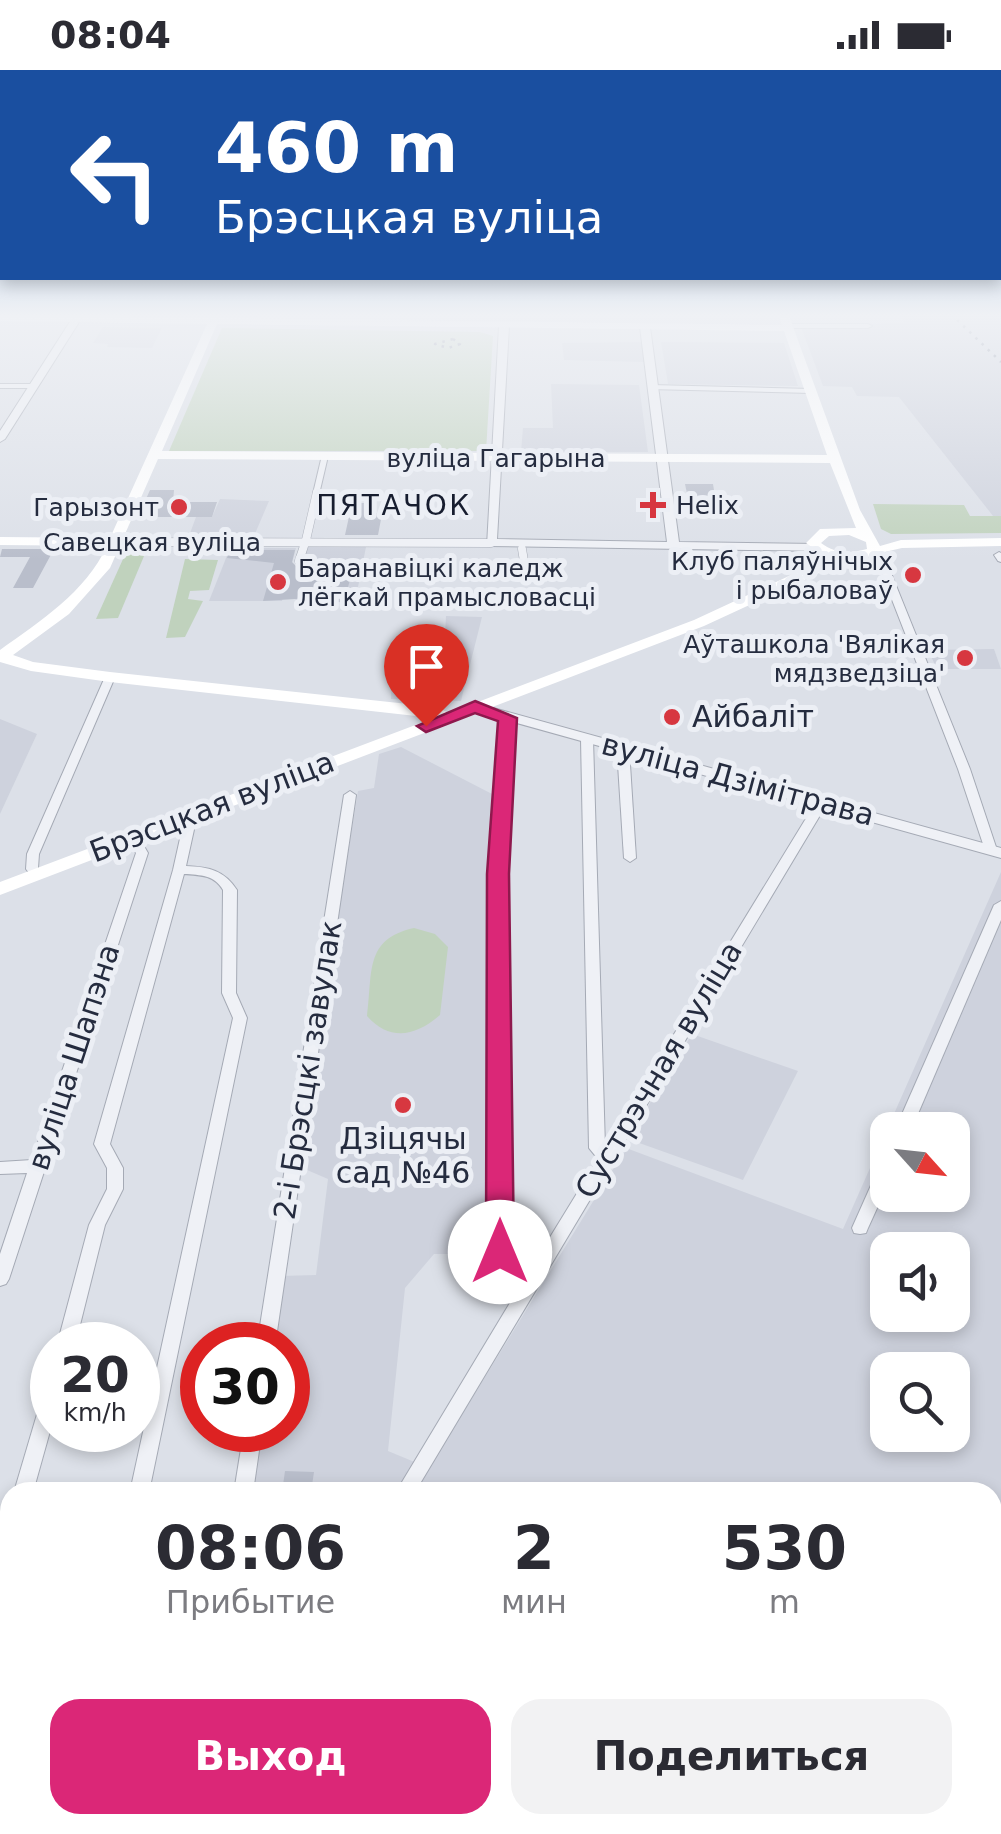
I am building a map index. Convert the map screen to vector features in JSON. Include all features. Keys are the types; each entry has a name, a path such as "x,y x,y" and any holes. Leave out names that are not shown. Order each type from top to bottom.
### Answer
{"main road":[{"path":"1,656 64,611 94,580 182,395"},
{"path":"813,395 853,510 870,544"},
{"name":"вуліца Гагарына","path":"156,455 836,459"},
{"path":"818,546 853,510"},
{"path":"832,531 870,544"},
{"name":"Савецкая вуліца","path":"0,540 115,542"},
{"path":"64,542 87,556 94,580"},
{"name":"Брэсцкая вуліца","path":"0,889 138,845 183,818 700,623 813,567 847,558 870,544 1000,552"},
{"path":"818,546 847,558"},
{"path":"813,567 821,559 818,546"},
{"path":"1,656 31,666 432,712 446,718"}],"street":[{"path":"0,439 27,395"},
{"path":"491,543 499,395"},
{"path":"652,395 672,544"},
{"path":"299,561 324,460"},
{"name":"Савецкая вуліца","path":"115,542 818,546"},
{"path":"870,544 884,568 996,851"},
{"path":"522,548 524,561"},
{"path":"847,558 884,568"},
{"path":"38,874 32,870 33,854 110,677"},
{"name":"вуліца Дзімітрава","path":"475,707 996,851"},
{"path":"508,718 498,874 500,1252 508,1276 526,1288"},
{"path":"587,739 597,1148 605,1157"},
{"path":"623,749 630,858"},
{"name":"2-і Брэсцкі завулак","path":"270,1322 350,795"},
{"name":"Сустрэчная вуліца","path":"411,1482 822,802"},
{"path":"72,1322 97,1225 115,1189 115,1168 102,1144 180,870 188,825 183,818"},
{"name":"вуліца Шапэна","path":"0,1278 138,845"},
{"path":"141,1482 240,1018 229,993 230,890 223,877 210,870 180,870"},
{"path":"911,1112 1001,904"},
{"path":"0,1168 38,1166"},
{"path":"860,1228 870,1206"},
{"path":"27,1482 35,1452"},
{"path":"245,1482 249,1452"}],"shaded area":[{"path":"552,395 640,395 648,452 521,452 523,428 553,428"},
{"path":"1001,395 1001,526 899,397 857,396"},
{"path":"220,499 269,501 254,536 189,536 196,517 212,517"},
{"path":"307,546 366,547 355,602 295,603"},
{"path":"230,548 296,548 282,601 209,601"},
{"path":"446,616 482,617 461,701 391,699 393,652 438,652 440,636 445,636"},
{"name":"Аўташкола 'Вялікая мядзведзіца'","path":"994,649 1001,669 937,669 928,650"},
{"path":"0,719 37,734 0,814"},
{"path":"401,747 494,795 494,1179 489,1254 434,1254 405,1288 388,1451 429,1468 626,1148 843,1229 870,1168 870,1212 970,1212 970,1112 895,1112 1001,872 1001,1482 250,1482 255,1452 310,1452 310,1322 273,1322 280,1276 316,1275 328,1179 307,1170 318,1038 358,791 374,788 379,754"},
{"path":"692,1034 798,1071 743,1180 628,1139"}],"green space":[{"path":"193,395 489,395 486,451 169,451"},
{"path":"873,504 964,505 970,516 1001,516 1001,533 891,534 881,529"},
{"path":"128,548 147,549 118,618 96,619"},
{"path":"185,559 218,560 209,590 190,591 188,599 203,601 185,637 166,638"},
{"path":"414,928 435,934 448,947 440,1015 422,1028 394,1033 367,1016 371,972 386,940"}],"building":[{"path":"685,484 713,484 716,503 689,503"},
{"name":"Гарызонт","path":"150,490 174,490 173,502 217,502 212,517 138,517"},
{"path":"352,503 367,503 365,511 382,514 378,535 345,535"},
{"path":"2,549 54,549 33,588 13,588 30,557 0,557"},
{"path":"230,550 295,550 292,562 298,568 307,561 355,561 344,602 331,602 334,590 313,590 311,598 263,601 274,563 227,558"},
{"path":"285,1471 314,1472 312,1482 283,1482"}],"place":[{"name":"Helix","path":"653,505"},
{"name":"Гарызонт","path":"179,507"},
{"name":"Клуб паляўнічых і рыбаловаў","path":"913,575"},
{"name":"Баранавіцкі каледж лёгкай прамысловасці","path":"278,582"},
{"name":"Аўташкола 'Вялікая мядзведзіца'","path":"965,658"},
{"name":"Айбаліт","path":"672,717"},
{"name":"Дзіцячы сад №46","path":"403,1105"}],"district":[{"name":"ПЯТАЧОК","path":"394,505"}],"route":[{"path":"426,726 475,707 508,718 498,874 500,1252"}]}
